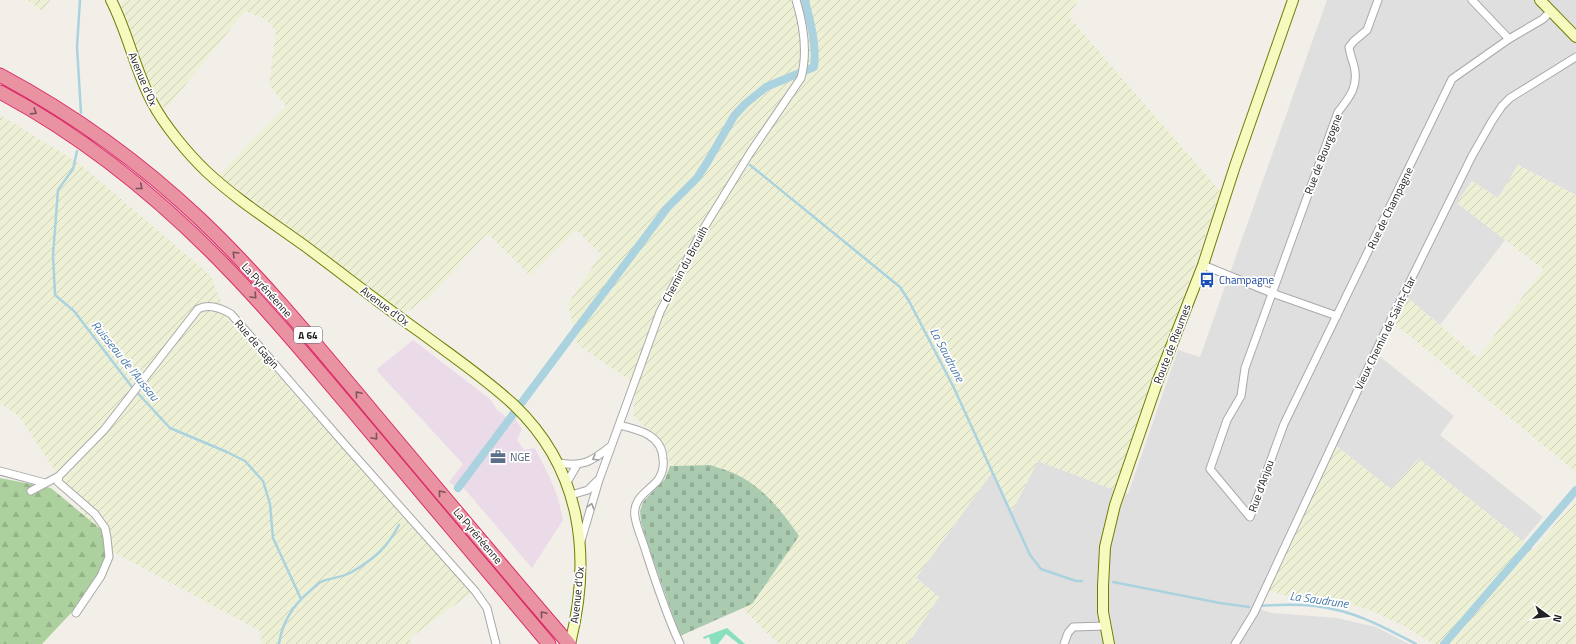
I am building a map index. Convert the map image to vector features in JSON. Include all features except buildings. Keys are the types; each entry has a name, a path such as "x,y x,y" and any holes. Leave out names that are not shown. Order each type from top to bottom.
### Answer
{"highway":[{"name":"La Pyrénéenne","path":"0,76 69,115 111,145 151,177 205,224 319,347 569,644"},
{"name":"La Pyrénéenne","path":"0,92 103,157 143,189 178,220 230,270 308,358 549,644"}],"street":[{"name":"Avenue d'Ox","path":"111,0 119,15 151,101 161,119 207,171 246,204 479,375 521,412 544,441 558,463 571,495 581,544 581,580 576,620 569,644"},
{"name":"Chemin du Brouilh","path":"581,544 599,480 660,312 702,231 750,153 800,78 804,66 806,48 796,0"},
{"name":"Route de Rieumes","path":"1109,644 1102,602 1104,563 1108,531 1115,506 1158,380 1203,265 1235,166 1293,0"},
{"name":"Route de Rieumes","path":"1276,50 1299,0"},
{"name":"Rue de Bourgogne","path":"1272,293 1338,112 1355,88 1355,72 1349,47 1367,30 1378,0"},
{"path":"1472,0 1509,39"},
{"path":"1540,0 1576,38"},
{"name":"Rue de Champagne","path":"1338,316 1452,79 1509,39 1543,19 1551,11"},
{"name":"Vieux Chemin de Saint-Clar","path":"1236,644 1254,613 1383,336 1472,156 1492,121 1502,106 1510,98 1576,57"},
{"path":"1203,265 1272,293 1338,316"},
{"name":"Rue d'Anjou","path":"1272,293 1245,368 1241,396 1227,420 1210,469 1250,517 1284,424 1338,316"},
{"name":"Rue de Gagin","path":"31,491 59,476 104,430 198,309 203,306 208,306 222,310 231,314 475,591 487,608 496,644"},
{"path":"619,425 649,434 659,444 663,455 664,463 661,474 658,480 640,497 637,502 635,517 662,603 680,644"},
{"path":"558,463 577,465 597,457 611,446"},
{"path":"566,484 577,465"},
{"path":"0,471 45,483"},
{"path":"59,476 58,482 95,514 105,528 109,557 101,576 76,613"},
{"path":"571,495 588,490 599,480"},
{"path":"1064,644 1068,633 1073,627 1105,626"}],"shaded area":[{"path":"1327,0 1576,0 1576,195 1518,165 1498,198 1472,181 1457,203 1505,240 1440,325 1408,298 1378,355 1454,416 1440,435 1543,517 1523,541 1419,459 1391,489 1335,445 1258,609 1273,613 1337,618 1376,627 1409,644 908,644 939,597 916,578 993,471 1012,511 1038,461 1128,494 1178,350 1200,357"},
{"name":"NGE","path":"413,340 490,399 497,410 506,417 511,420 514,417 522,429 517,440 524,450 535,448 558,498 563,520 532,568 462,486 459,489 449,482 463,464 378,372 377,369"}],"green space":[{"path":"27,0 50,0 42,11"},
{"path":"125,0 1078,0 1069,17 1221,192 1114,490 1038,461 1012,511 993,471 916,578 939,597 908,644 779,644 742,608 752,604 711,465 670,466 667,450 659,437 644,426 633,415 636,387 629,380 577,344 568,304 601,254 576,230 530,275 487,233 430,297 405,313 219,175 286,106 269,85 276,31 265,19 245,11 165,110 142,68 120,3"},
{"path":"0,115 80,164 210,275 229,321 471,593 410,638 411,644 262,644 260,631 106,548 19,416 0,403"},
{"path":"1518,165 1576,195 1576,472 1395,324 1408,298 1478,358 1543,269 1457,203 1472,181 1498,198"},
{"path":"1335,445 1391,489 1419,459 1534,550 1576,499 1576,644 1434,644 1404,626 1370,610 1337,600 1282,595 1267,590"},
{"path":"711,465 732,472 760,490 781,511 799,536 752,604 680,636 648,545 641,522 640,511 643,502 665,479 670,466"},
{"path":"0,478 51,488 110,537 102,580 42,644 0,644"},
{"path":"727,628 745,644 739,644 726,634 718,644 711,644 709,637 704,639 703,637"}],"waterway":[{"name":"Ruisseau de l'Aussau","path":"80,0 77,47 81,113"},
{"path":"458,488 667,208 697,178 734,116 745,104 766,87 814,67 814,41 805,0"},
{"name":"Ruisseau de l'Aussau","path":"77,151 73,169 58,190 53,255 55,295 74,311 132,387 170,428 245,461 263,481 270,504 273,538 301,599"},
{"name":"La Saudrune","path":"750,165 900,287 909,301 954,388 1030,555 1041,569 1076,581 1082,581"},
{"path":"1444,644 1576,490"},
{"path":"279,644 286,621 294,607 305,595 318,583 347,574 366,563 379,553 390,540 399,525"},
{"name":"La Saudrune","path":"1113,582 1220,603 1249,607"},
{"name":"La Saudrune","path":"1260,606 1299,605 1337,610 1367,620 1416,644"}],"place":[{"name":"Champagne","path":"1207,280"},
{"name":"NGE","path":"498,457"}]}
